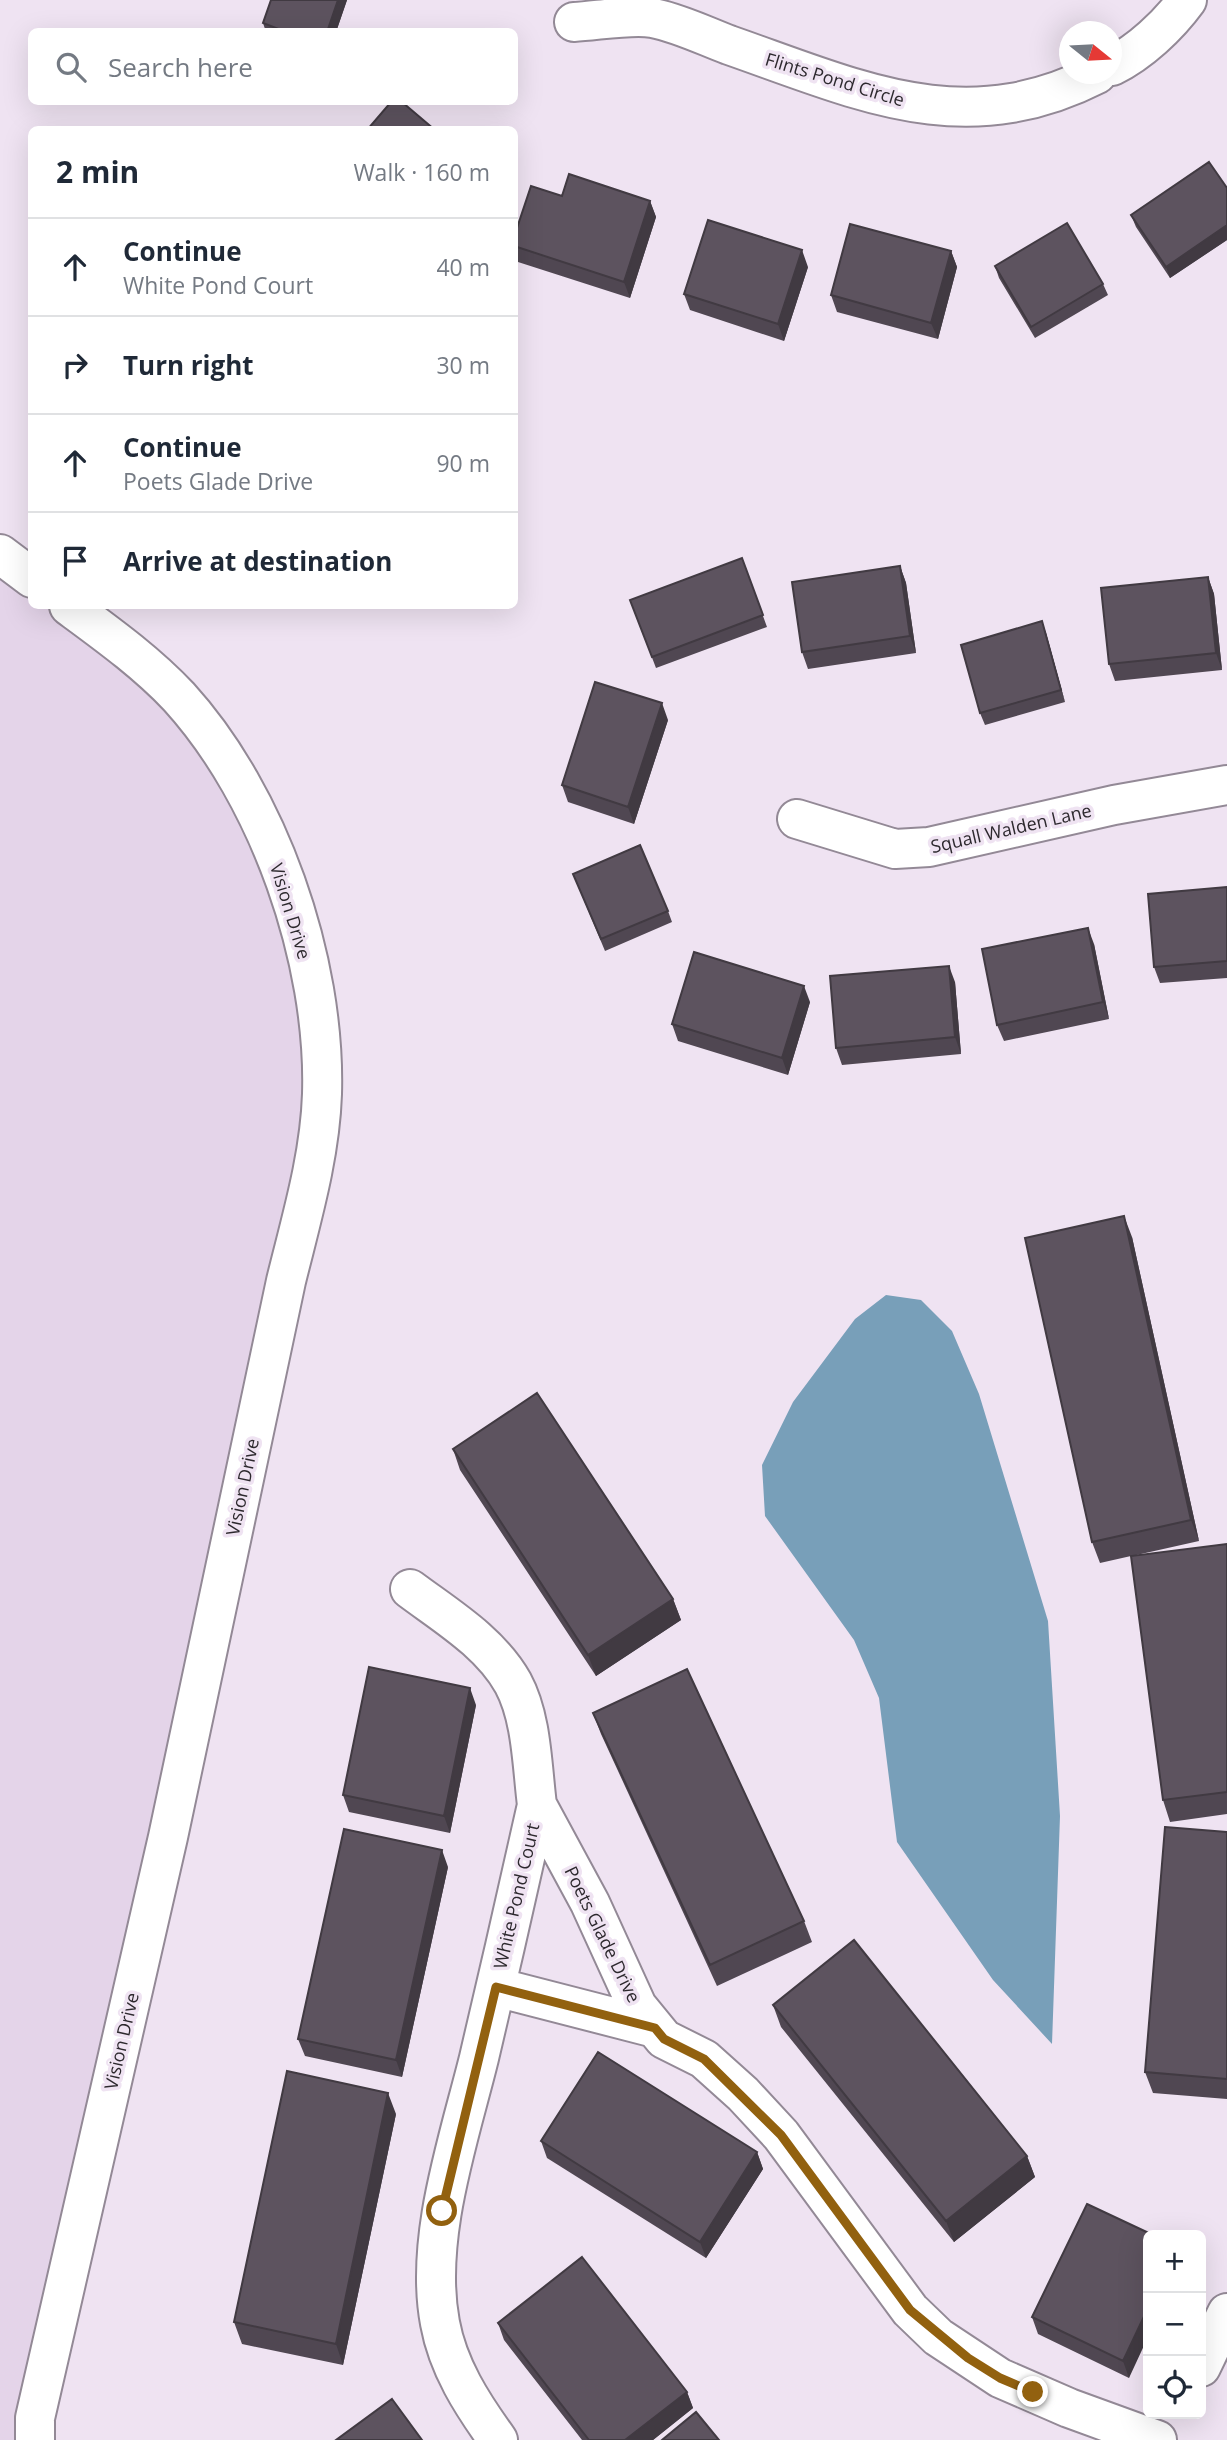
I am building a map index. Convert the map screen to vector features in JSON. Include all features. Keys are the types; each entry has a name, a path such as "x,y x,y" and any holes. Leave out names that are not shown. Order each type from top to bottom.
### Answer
{"street":[{"path":"1122,60 1175,16 1186,0"},
{"name":"Flints Pond Circle","path":"574,22 652,17 847,86 909,103 955,108 1015,102 1076,84"},
{"path":"0,554 28,575"},
{"name":"Vision Drive","path":"35,2440 35,2418 168,1837 283,1295 308,1194 322,1093 320,1047 300,928 265,830 219,750 179,697 132,653 73,609"},
{"name":"Squall Walden Lane","path":"797,819 895,849 929,848 1114,805 1227,785"},
{"name":"White Pond Court","path":"410,1589 472,1634 513,1684 522,1706 531,1749 537,1805 442,2211 436,2284 439,2320 446,2353 474,2406 498,2440"},
{"name":"Poets Glade Drive","path":"537,1805 590,1903 637,2006 664,2039 704,2059 781,2135 886,2281 910,2310 938,2337 1000,2378 1069,2409 1157,2440"},
{"path":"496,1987 655,2028"},
{"path":"1206,2357 1227,2313"},
{"path":"1165,2440 1176,2419"}],"shaded area":[{"path":"0,554 28,576 28,609 73,609 132,653 266,830 320,1047 35,2440 0,2440"}],"water":[{"path":"886,1295 921,1300 952,1331 979,1394 1048,1621 1060,1816 1052,2044 993,1980 897,1842 879,1698 854,1640 765,1516 762,1465 793,1402 855,1319"}],"building":[{"path":"271,0 338,0 328,28 276,28 263,23"},
{"path":"388,105 406,105 430,126 370,126"},
{"path":"1209,162 1227,188 1227,225 1166,267 1131,215"},
{"path":"569,174 650,201 624,282 518,247 518,225 531,186 562,196"},
{"path":"708,220 802,250 778,324 684,294"},
{"path":"1067,223 1103,284 1031,327 995,266"},
{"path":"850,224 951,251 931,323 831,295"},
{"path":"742,558 763,615 652,657 630,600"},
{"path":"900,566 910,636 802,652 792,582"},
{"path":"1208,577 1216,653 1109,664 1101,588"},
{"path":"1042,621 1061,690 980,713 961,645"},
{"path":"595,682 662,703 628,807 562,785"},
{"path":"640,845 668,911 601,939 573,874"},
{"path":"1227,887 1227,961 1154,967 1148,894"},
{"path":"1088,928 1103,1002 997,1025 982,949"},
{"path":"694,952 804,986 782,1058 672,1024"},
{"path":"949,966 955,1037 836,1048 830,976"},
{"path":"1124,1216 1191,1520 1092,1542 1025,1238"},
{"path":"537,1393 673,1599 588,1655 453,1449"},
{"path":"1227,1544 1227,1792 1163,1800 1131,1556"},
{"path":"369,1667 470,1688 444,1816 343,1795"},
{"path":"687,1669 804,1921 710,1965 593,1713"},
{"path":"1165,1827 1227,1832 1227,2079 1145,2072"},
{"path":"344,1829 442,1850 396,2060 298,2039"},
{"path":"854,1940 1027,2156 946,2221 773,2005"},
{"path":"598,2052 757,2152 700,2242 541,2141"},
{"path":"287,2071 388,2093 336,2344 234,2322"},
{"path":"1087,2204 1143,2230 1143,2319 1123,2361 1032,2317"},
{"path":"582,2257 687,2392 625,2440 589,2440 498,2323"},
{"path":"392,2399 422,2440 336,2440"},
{"path":"696,2412 719,2440 662,2440"}],"route":[{"path":"442,2211 496,1987 655,2028 664,2039 704,2059 743,2094 781,2135 886,2281 910,2310 938,2337 1000,2378 1033,2392"}]}
